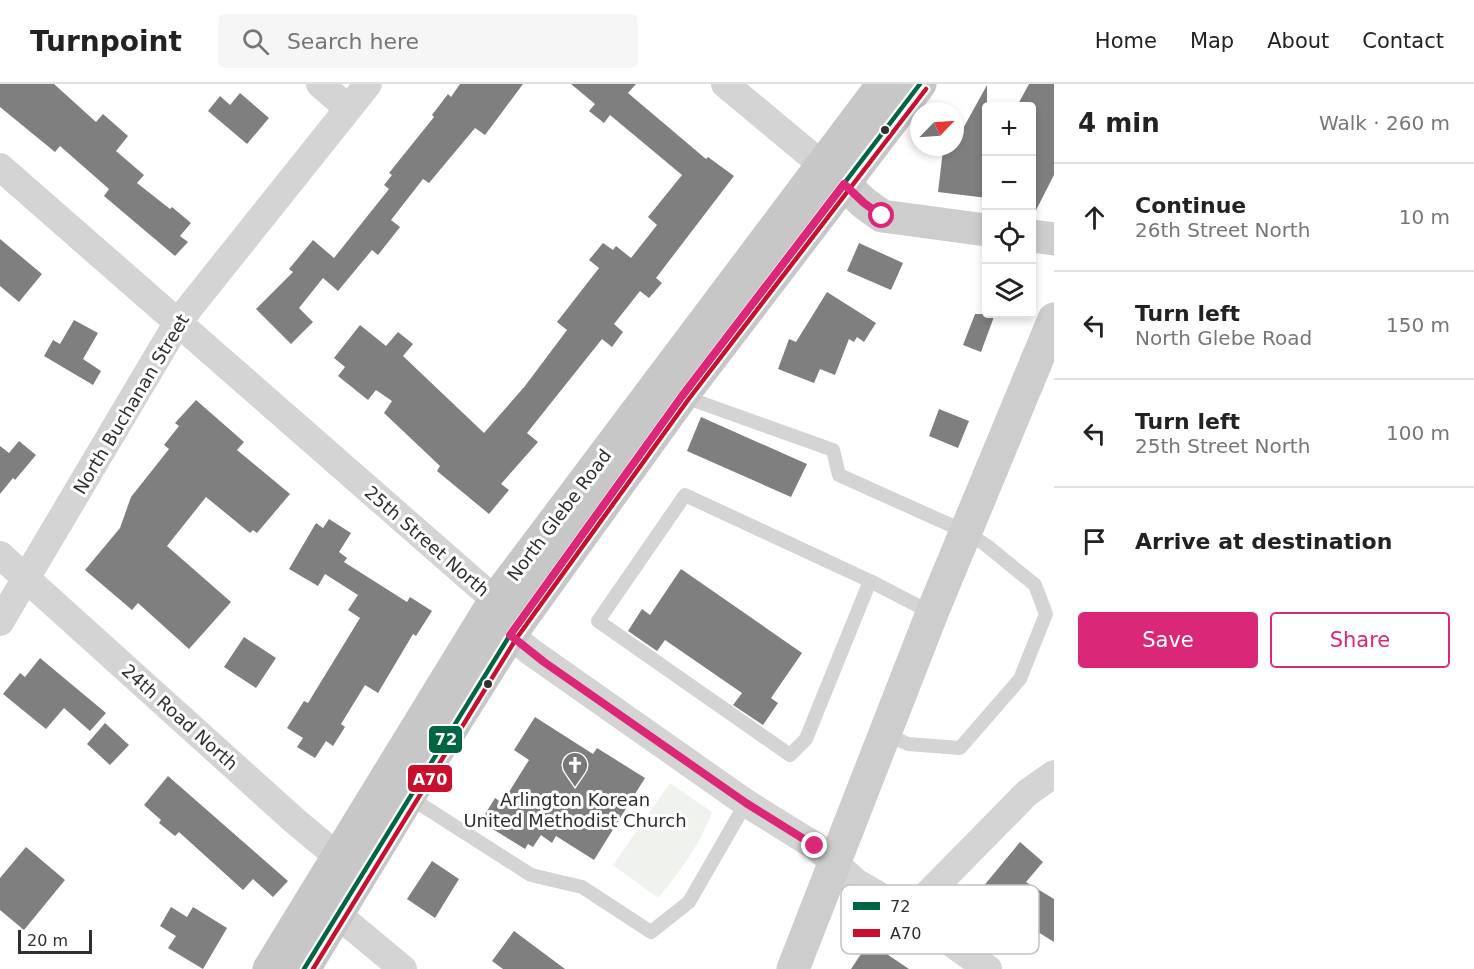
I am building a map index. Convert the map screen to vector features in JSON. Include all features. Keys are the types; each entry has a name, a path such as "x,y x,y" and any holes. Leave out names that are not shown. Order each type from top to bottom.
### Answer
{"main road":[{"name":"North Glebe Road","path":"304,969 510,635 682,396 833,175 883,84"},
{"name":"North Glebe Road","path":"268,969 495,600 833,175 920,84"},
{"path":"833,175 882,216 982,229"},
{"path":"1036,237 1054,239"},
{"path":"793,969 932,613 1054,319"}],"street":[{"path":"320,84 348,108"},
{"name":"North Buchanan Street","path":"0,622 178,322 368,84"},
{"path":"725,84 833,175"},
{"name":"25th Street North","path":"0,167 495,600 510,635 537,657 746,803 815,846 860,885"},
{"name":"24th Road North","path":"0,555 286,814 362,876"},
{"path":"937,885 1027,793 1054,774"},
{"path":"338,915 403,969"},
{"name":"25th Street North","path":"967,954 988,969"}],"lane":[{"path":"682,396 833,450 839,475 966,532 986,545 1035,585 1046,614 1020,679 960,748 908,744 884,733"},
{"path":"870,581 806,739 790,755 597,621 685,495 870,581 932,613"},
{"path":"409,796 531,875 582,887 651,932 689,902 746,803"}],"shaded area":[{"path":"670,783 712,812 682,868 658,898 613,865"}],"building":[{"path":"0,84 54,84 96,122 103,114 128,136 116,151 144,175 137,183 191,223 180,236 188,242 175,256 104,196 109,189 60,146 55,152 0,107"},
{"path":"460,84 523,84 485,135 475,128 429,183 423,179 391,220 400,227 378,255 372,250 338,291 323,278 299,308 313,322 291,344 256,309 293,272 289,269 313,240 334,258 389,189 384,185 392,175 389,173 434,117 432,115 448,94 451,97"},
{"path":"571,84 636,84 628,93 706,159 708,157 734,176 656,278 662,283 649,298 640,291 614,324 623,332 612,347 602,339 527,433 538,442 501,484 509,490 489,514 437,471 440,466 384,413 392,401 376,390 368,400 338,376 345,367 334,358 360,325 386,346 398,332 413,344 403,356 484,433 525,386 567,330 557,322 599,268 589,260 603,243 613,250 616,246 631,258 657,225 648,217 682,175 610,115 604,123 589,111 595,104"},
{"path":"1029,84 1054,84 1054,175 1036,210 1036,102 1019,102"},
{"path":"987,85 987,102 982,102 982,197 938,192 942,156 964,156 964,127"},
{"path":"240,93 269,118 247,144 208,111 220,96 230,105"},
{"path":"0,239 42,274 19,302 0,286"},
{"path":"859,243 903,263 891,290 847,271"},
{"path":"827,292 876,323 864,342 857,337 854,342 849,339 835,375 820,369 814,383 778,369 789,339 796,342"},
{"path":"975,314 982,314 982,318 994,318 981,352 963,345"},
{"path":"74,320 98,333 83,359 101,371 93,385 44,356 53,340 60,344"},
{"path":"196,400 244,442 237,450 290,494 257,533 253,530 250,533 206,497 167,546 231,602 189,649 138,603 132,610 85,570 120,528 131,497 169,449 164,445 179,426 175,423"},
{"path":"939,409 969,421 958,448 929,436"},
{"path":"701,417 807,464 791,497 687,451"},
{"path":"19,441 36,455 0,494 0,446 9,453"},
{"path":"329,519 351,533 339,552 347,558 344,562 407,602 410,597 432,611 416,636 413,634 378,693 365,685 341,724 345,727 333,746 326,741 315,758 297,747 303,738 287,728 304,701 308,703 360,618 348,610 358,595 325,574 318,586 289,569 316,523 323,528"},
{"path":"681,569 802,653 771,698 778,703 763,725 733,705 742,693 665,640 657,651 628,631 642,609 650,615"},
{"path":"244,637 276,658 256,688 224,667"},
{"path":"40,658 106,713 90,731 64,708 46,729 3,694 20,673 25,677"},
{"name":"Arlington Korean United Methodist Church","path":"535,717 593,754 597,748 645,778 594,860 556,836 552,843 541,835 533,847 528,844 525,849 488,826 491,821 484,816 495,798 502,803 529,760 514,750"},
{"path":"105,723 129,745 110,765 87,744"},
{"path":"168,776 288,881 273,897 253,879 243,890 179,832 175,836 159,823 161,820 144,805"},
{"path":"1020,842 1043,862 1026,882 1031,885 984,885"},
{"path":"26,847 65,880 24,930 0,910 0,878"},
{"path":"432,861 459,879 435,918 407,899"},
{"path":"1039,890 1054,899 1054,942 1039,933"},
{"path":"171,907 187,917 193,907 227,928 203,969 168,948 176,936 160,926"},
{"path":"514,931 565,969 503,969 492,961"},
{"path":"861,954 887,954 909,969 851,969"}],"transit line":[{"name":"72","path":"304,969 510,635 682,396 920,84"},
{"name":"A70","path":"313,969 516,639 688,400 926,89"}],"place":[{"name":"Arlington Korean United Methodist Church","path":"575,788"}],"route":[{"path":"815,846 746,803 544,662 510,635 682,396 844,184 882,216"}]}
